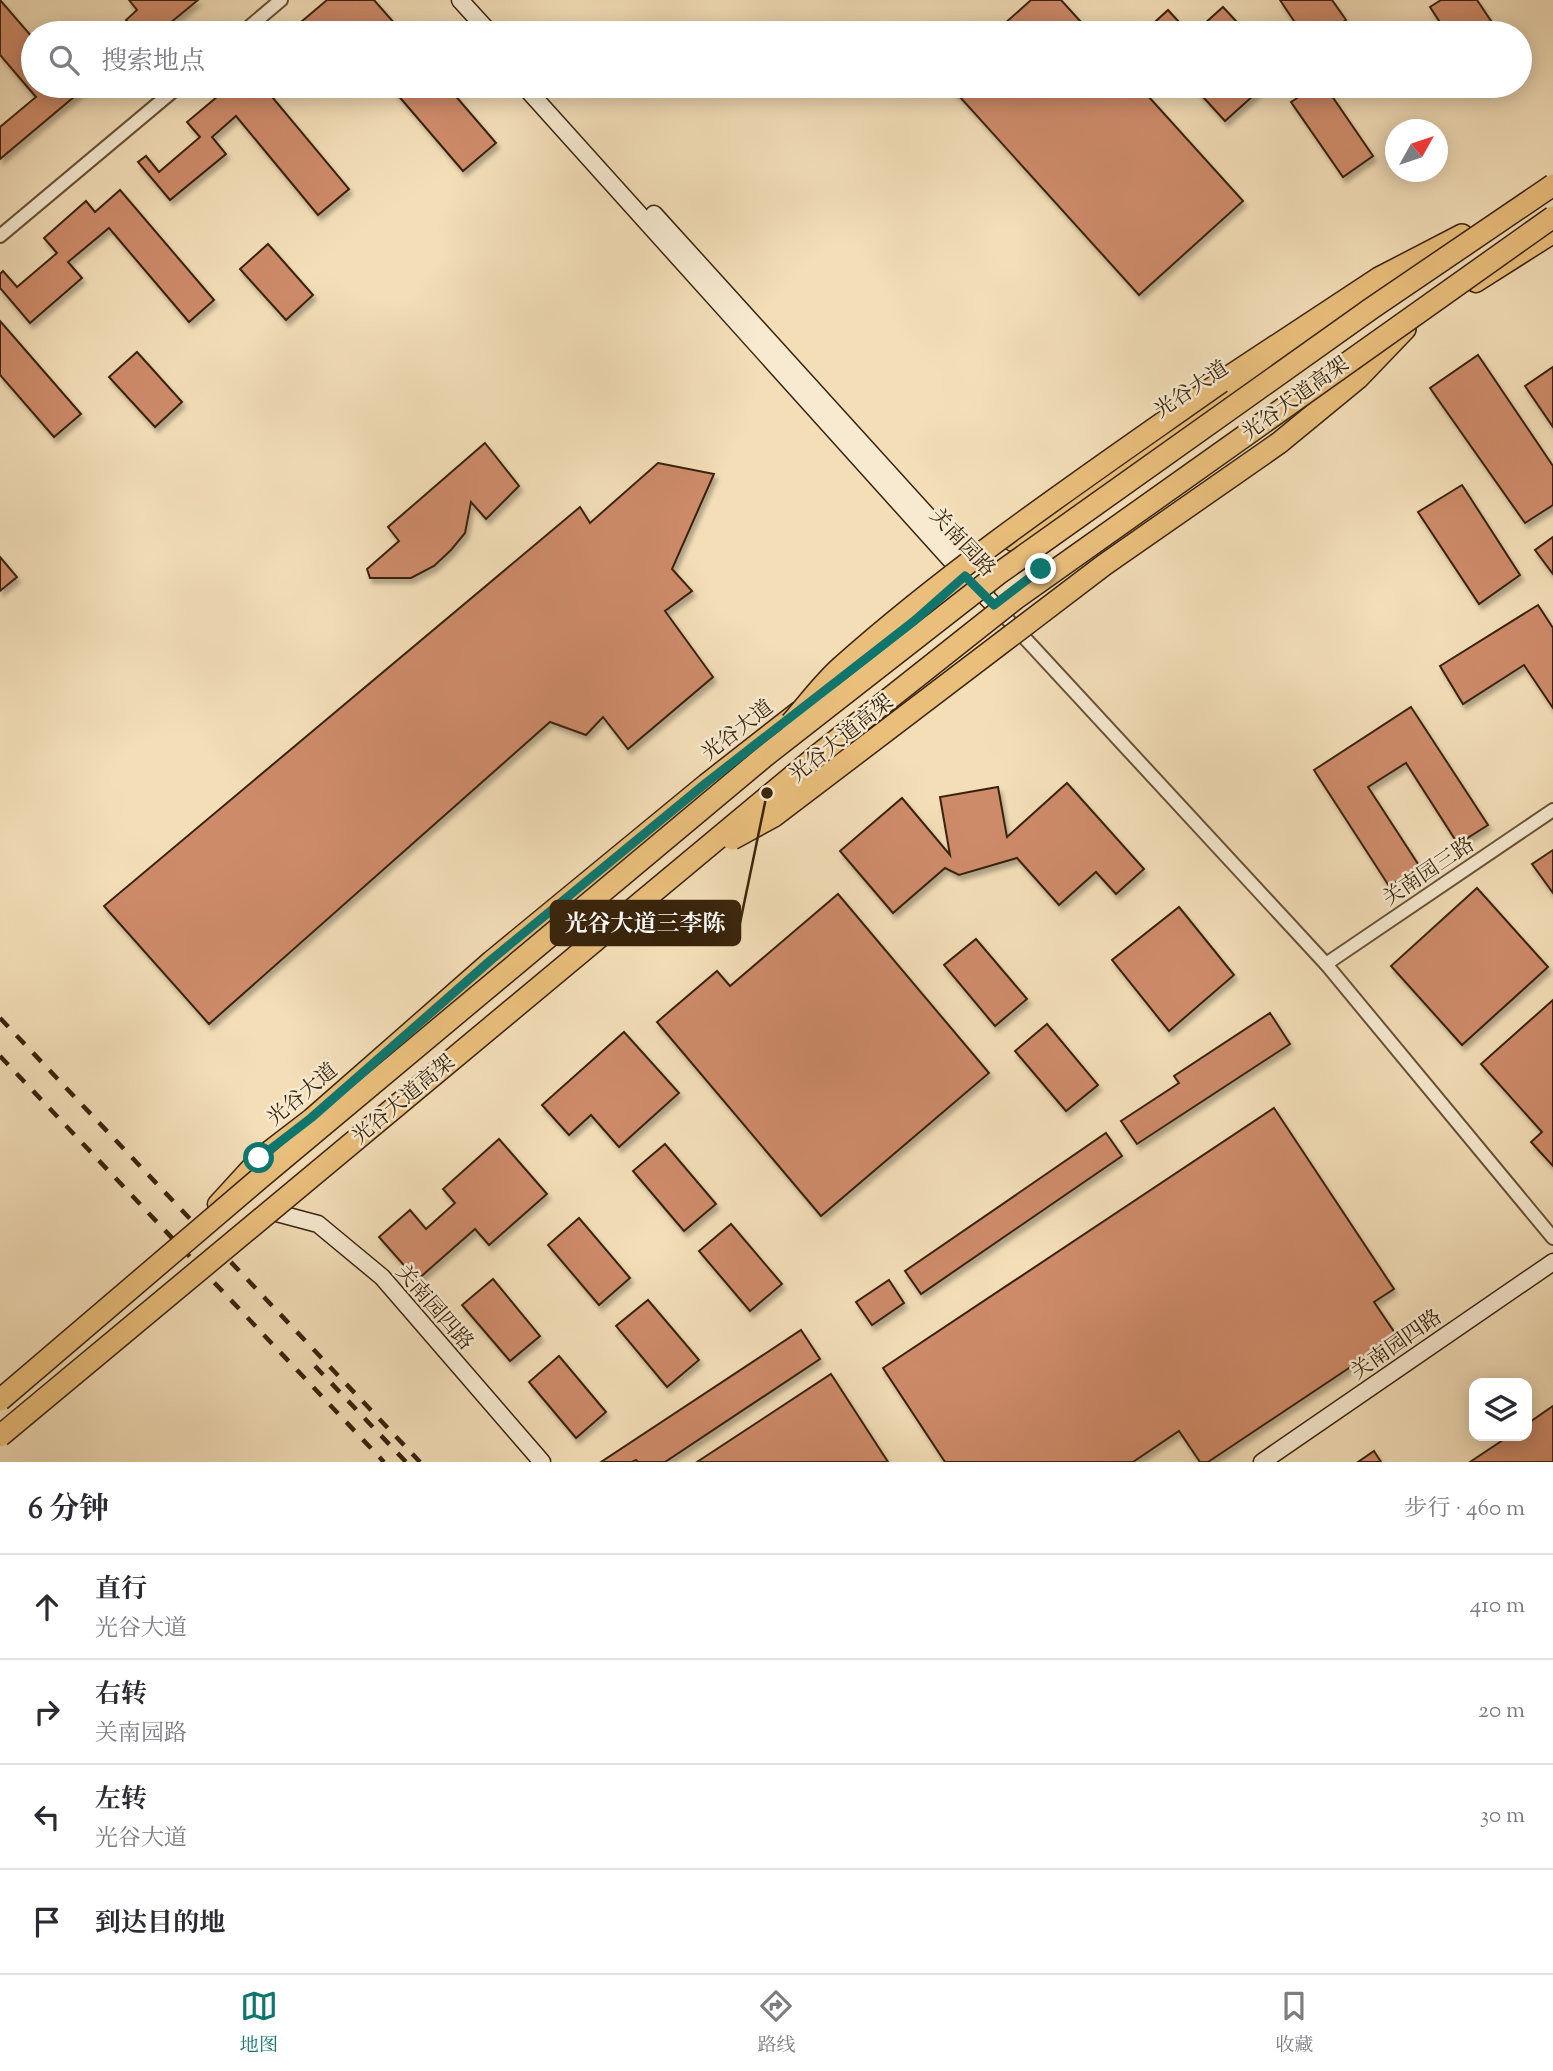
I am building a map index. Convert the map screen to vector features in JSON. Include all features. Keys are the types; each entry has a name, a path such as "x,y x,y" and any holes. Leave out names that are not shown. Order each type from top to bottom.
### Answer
{"highway":[{"name":"光谷大道高架","path":"0,1400 756,762 998,574 1372,308 1553,185"},
{"name":"光谷大道高架","path":"0,1436 818,755 1015,599 1553,216"},
{"path":"756,762 839,669 1042,507 1221,382 1380,278 1462,235"},
{"path":"682,868 774,816 1104,565 1279,443 1359,378 1405,329"}],"main road":[{"path":"446,0 465,21"},
{"path":"460,0 479,21"},
{"name":"关南园路","path":"535,98 970,572"},
{"name":"关南园路","path":"548,98 970,572 994,605"},
{"name":"光谷大道","path":"0,1389 210,1210 259,1158 311,1118 491,960 706,783 914,621 970,572 1207,404 1553,173"},
{"path":"0,1444 524,995 994,605 1041,569 1226,444 1553,234"},
{"name":"关南园四路","path":"273,1212 318,1224 382,1277 542,1462"},
{"name":"关南园四路","path":"1262,1462 1553,1262"}],"street":[{"path":"256,21 281,0"},
{"path":"0,236 165,98"},
{"path":"994,605 1325,964 1553,1238"},
{"name":"关南园三路","path":"1325,964 1553,810"}],"building":[{"path":"0,0 21,24 21,80 0,55"},
{"path":"129,0 198,0 173,21 127,21 137,10"},
{"path":"327,0 374,0 392,21 302,21"},
{"path":"1031,0 1061,0 1080,21 1007,21"},
{"path":"1280,0 1332,0 1346,20 1345,21 1294,21"},
{"path":"1441,0 1477,0 1491,21 1439,21 1430,7"},
{"path":"1223,7 1236,21 1207,21"},
{"path":"1168,10 1178,21 1156,21"},
{"path":"35,98 73,98 0,159 0,127"},
{"path":"216,98 273,98 349,189 318,215 236,116 212,137 226,154 170,200 138,162 146,156 159,172 200,137 187,122"},
{"path":"400,98 457,98 496,143 463,171"},
{"path":"961,98 1150,98 1243,201 1139,295"},
{"path":"1204,98 1251,98 1225,121"},
{"path":"1297,98 1333,98 1373,156 1343,177 1291,102"},
{"path":"120,190 214,300 189,322 109,228 68,262 82,278 30,323 0,288 0,274 3,271 17,287 57,253 44,238 86,201 95,212"},
{"path":"268,244 313,295 286,320 240,269"},
{"path":"0,321 81,414 54,437 0,375"},
{"path":"137,352 182,402 155,427 109,377"},
{"path":"1478,355 1553,466 1553,505 1525,523 1430,388"},
{"path":"1553,367 1553,427 1525,386"},
{"path":"485,443 519,486 486,519 471,502 465,533 434,566 411,578 370,578 367,569 399,541 388,527"},
{"path":"658,463 714,474 672,569 692,591 665,611 713,677 628,749 603,717 586,735 550,722 209,1024 104,906 580,507 590,523"},
{"path":"1462,485 1520,575 1479,604 1418,512"},
{"path":"1553,537 1553,574 1535,550"},
{"path":"0,557 17,577 0,591"},
{"path":"1538,605 1553,628 1553,708 1524,665 1463,704 1440,666"},
{"path":"1411,707 1488,825 1458,844 1406,763 1368,787 1420,867 1389,886 1314,770"},
{"path":"1067,783 1144,869 1116,894 1096,872 1059,905 1017,858 959,875 945,868 893,913 840,851 902,798 950,855 940,797 998,787 1007,837"},
{"path":"1553,850 1553,893 1532,864"},
{"path":"1477,888 1548,967 1462,1045 1391,966"},
{"path":"838,894 989,1073 821,1216 657,1022 717,971 730,986"},
{"path":"1179,907 1234,975 1169,1031 1112,960"},
{"path":"976,939 1027,999 995,1026 944,965"},
{"path":"1553,1000 1553,1166 1531,1142 1542,1132 1481,1064"},
{"path":"1270,1013 1290,1044 1137,1144 1121,1121 1179,1083 1174,1076"},
{"path":"1047,1024 1098,1085 1066,1111 1015,1051"},
{"path":"624,1032 679,1093 619,1147 591,1115 569,1135 542,1105"},
{"path":"1274,1108 1394,1289 1374,1302 1397,1336 1208,1462 1200,1462 1179,1431 1133,1462 945,1462 883,1368"},
{"path":"1106,1133 1122,1156 921,1294 905,1271"},
{"path":"499,1139 547,1194 489,1245 475,1229 417,1280 379,1237 410,1210 426,1229 455,1203 443,1189"},
{"path":"665,1144 716,1204 684,1231 633,1171"},
{"path":"579,1218 630,1278 599,1305 548,1245"},
{"path":"731,1224 782,1284 750,1311 699,1251"},
{"path":"493,1279 540,1336 510,1361 462,1305"},
{"path":"889,1280 904,1303 872,1325 856,1302"},
{"path":"648,1300 699,1360 667,1387 616,1326"},
{"path":"801,1330 820,1359 665,1462 601,1462"},
{"path":"559,1356 606,1412 576,1438 529,1382"},
{"path":"831,1374 888,1462 697,1462"},
{"path":"1553,1406 1553,1462 1470,1462 1502,1441 1532,1441 1532,1421"},
{"path":"1374,1451 1381,1462 1358,1462"}],"railway":[{"path":"0,1018 420,1462"},
{"path":"0,1056 384,1462"},
{"path":"315,1366 406,1462"}],"place":[{"name":"光谷大道三李陈","path":"767,793"}],"route":[{"path":"259,1158 311,1118 491,960 706,783 914,621 965,576 994,605 1041,569"}]}
